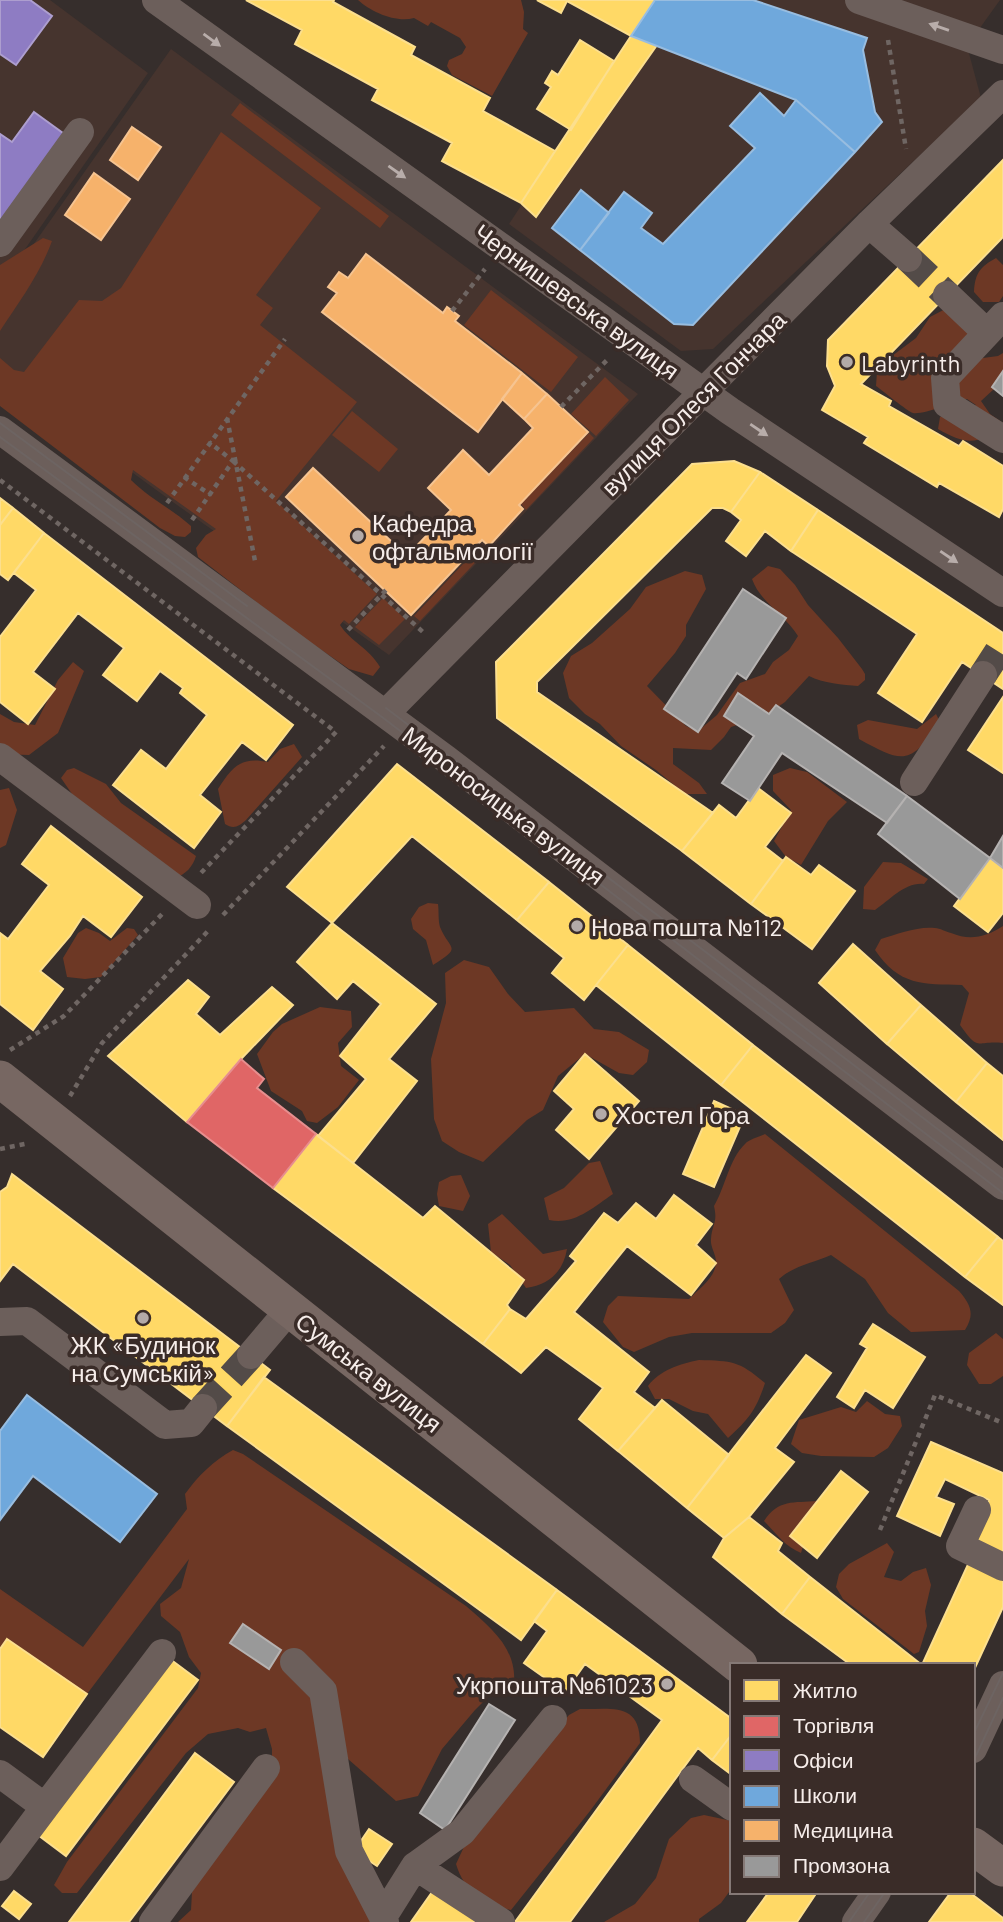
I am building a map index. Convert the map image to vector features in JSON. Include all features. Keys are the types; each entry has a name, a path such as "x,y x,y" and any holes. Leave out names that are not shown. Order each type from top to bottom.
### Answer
{"main road":[{"name":"Сумська вулиця","path":"5,1093 290,1309 736,1663"},
{"path":"975,1847 1003,1868"}],"street":[{"name":"Чернишевська вулиця","path":"156,0 703,391 1003,593"},
{"path":"859,0 1003,50"},
{"name":"вулиця Олеся Гончара","path":"385,714 869,224 1003,94"},
{"path":"0,243 80,132"},
{"path":"869,224 908,258"},
{"path":"947,295 995,324 945,378 947,404 1003,439"},
{"name":"Мироносицька вулиця","path":"0,430 385,714 1003,1186"},
{"path":"914,782 983,675"},
{"path":"0,757 197,905"},
{"path":"251,1355 290,1309"},
{"path":"0,1322 27,1321 164,1425 191,1423 203,1408"},
{"path":"977,1510 960,1546 1003,1567"},
{"path":"0,1867 162,1653"},
{"path":"294,1662 323,1691 349,1851 384,1919"},
{"path":"975,1745 1003,1685"},
{"path":"384,1919 415,1866 463,1832 553,1719"},
{"path":"153,1922 266,1768"},
{"path":"0,1773 45,1807"},
{"path":"693,1779 730,1806"},
{"path":"415,1866 501,1922"},
{"path":"856,1922 876,1894"}],"path":[{"path":"888,38 906,149"},
{"path":"452,311 485,269"},
{"path":"167,503 285,339"},
{"path":"561,407 608,359"},
{"path":"227,417 233,461 255,561"},
{"path":"209,442 384,592 424,633"},
{"path":"192,520 233,461"},
{"path":"184,477 211,495"},
{"path":"0,480 336,732"},
{"path":"348,630 384,592"},
{"path":"0,1149 29,1143"},
{"path":"880,1530 935,1395 1003,1423"}],"shaded area":[{"path":"0,0 50,0 148,73 0,285"},
{"path":"358,0 521,0 524,12 523,29 528,33 492,96 452,75 447,66 449,60 462,54 466,47 460,38 431,22 428,26 414,18 399,19 384,15"},
{"path":"656,0 1000,0 967,46 981,98 713,349 681,351 509,224"},
{"path":"171,49 638,394 389,655 0,376 0,292"},
{"path":"240,103 389,216 380,228 231,115"},
{"path":"221,132 321,208 256,295 273,308 260,325 357,402 276,501 377,594 349,624 344,620 340,625 380,667 373,676 349,669 294,631 198,557 196,548 206,535 216,529 133,470 131,480 191,526 191,532 185,537 175,536 160,528 0,406 0,358 14,370 24,372 79,300 102,301 121,288"},
{"path":"43,238 52,241 47,253 29,288 0,331 0,265"},
{"path":"996,258 1003,265 1003,296 999,302 983,302 974,292 977,275 986,264"},
{"path":"491,290 578,357 551,392 464,325"},
{"path":"949,307 970,307 983,358 1003,353 1003,388 994,389 981,401 990,414 1003,423 987,436 972,441 957,438 938,429 940,417 976,405 967,399 913,413 876,386 877,372 892,356 916,338 930,317"},
{"path":"605,377 629,400 596,436 571,414"},
{"path":"352,411 398,449 379,472 332,435"},
{"path":"589,433 594,438 526,510 521,504"},
{"path":"482,544 488,549 420,621 414,616"},
{"path":"768,566 780,569 795,585 808,605 862,669 865,680 858,686 827,682 809,676 785,702 765,716 731,727 711,750 673,748 673,764 699,783 707,794 685,794 621,746 600,724 585,714 569,698 563,673 571,656 592,643 630,609 646,587 685,571 702,575 706,589 686,625 686,636 647,686 686,726 698,731 717,715 740,683 765,674 773,662 789,650 798,636 761,595 752,579"},
{"path":"383,598 405,619 379,645 355,627"},
{"path":"73,662 84,671 58,733 29,755 0,754 0,714 14,722 35,725 58,680"},
{"path":"936,714 940,722 930,736 913,753 905,756 886,753 859,739 857,725 868,720 917,729"},
{"path":"294,744 302,757 246,820 231,827 225,824 218,789 233,769 244,762 268,762 280,749"},
{"path":"74,768 106,784 121,803 196,856 188,870 174,878 90,820 61,778 67,770"},
{"path":"790,768 807,772 847,802 828,821 801,865 786,857 774,841 791,810 773,791 773,775"},
{"path":"9,788 17,810 6,845 0,848 0,790"},
{"path":"883,862 901,863 928,879 924,884 910,886 898,892 875,910 863,909 864,887"},
{"path":"428,903 438,904 440,927 452,948 433,965 426,940 413,929 411,919 419,907"},
{"path":"1003,926 1003,1043 975,1042 960,1025 969,993 962,985 924,983 903,977 893,971 875,950 881,939 915,929 937,928 971,937 990,933"},
{"path":"86,928 110,941 127,928 134,929 138,935 101,977 67,977 63,958 78,933"},
{"path":"464,960 489,967 525,1012 574,1008 594,1029 619,1032 649,1050 647,1062 633,1075 619,1073 585,1054 558,1076 543,1110 527,1120 483,1162 459,1152 442,1141 434,1119 431,1059 446,1003 445,973"},
{"path":"320,1007 351,1011 352,1027 338,1043 341,1066 359,1080 338,1107 317,1123 307,1121 302,1111 271,1091 257,1054 282,1024"},
{"path":"765,1134 959,1291 971,1314 965,1330 911,1332 888,1313 865,1279 831,1255 797,1268 779,1279 794,1310 785,1323 771,1333 692,1333 669,1337 634,1352 623,1347 603,1322 608,1306 618,1296 689,1299 706,1282 713,1273 716,1262 711,1242 715,1220 714,1206 740,1150 749,1141"},
{"path":"600,1161 613,1194 575,1218 549,1220 544,1198 564,1188 589,1163"},
{"path":"461,1175 470,1196 463,1211 439,1206 439,1182"},
{"path":"502,1214 543,1254 567,1249 554,1276 542,1284 526,1288 510,1265 491,1252 488,1224"},
{"path":"996,1333 1003,1339 1003,1376 991,1384 979,1384 967,1365 969,1353"},
{"path":"699,1360 735,1364 765,1383 751,1414 728,1438 708,1414 693,1411 669,1399 655,1399 648,1386 664,1372"},
{"path":"867,1401 885,1414 900,1416 902,1426 888,1448 874,1457 821,1456 802,1453 791,1444 799,1420 841,1407 856,1412"},
{"path":"233,1450 243,1454 466,1606 500,1640 511,1660 514,1684 489,1696 475,1710 442,1749 418,1796 396,1801 348,1759 342,1759 379,1922 178,1922 191,1910 192,1892 272,1773 272,1749 266,1728 250,1732 238,1728 208,1734 186,1753 77,1893 62,1893 54,1885 67,1862 198,1688 201,1673 189,1657 180,1632 161,1616 160,1604 181,1588 189,1559 87,1694 8,1639 0,1649 0,1589 83,1647 187,1509 185,1494 190,1487 212,1464"},
{"path":"817,1501 801,1553 785,1543 764,1521 781,1506 794,1502"},
{"path":"887,1543 894,1552 884,1577 901,1581 913,1572 926,1568 931,1585 925,1611 927,1626 919,1652 914,1654 843,1599 836,1587 839,1574 849,1564"},
{"path":"580,1709 612,1709 629,1714 639,1730 640,1743 511,1910 492,1905 476,1896 464,1882 456,1864 469,1836 569,1715"},
{"path":"704,1815 730,1821 730,1891 721,1903 699,1919 699,1922 604,1922 635,1904 656,1878 669,1839 691,1818"}],"building: Житло":[{"path":"246,0 334,0 333,2 415,47 411,55 490,98 483,111 555,151 521,203 442,161 452,143 372,100 378,89 295,44 302,30"},
{"path":"537,0 655,0 631,36 567,1 561,13"},
{"path":"631,36 657,45 536,217 521,203"},
{"path":"580,40 614,61 571,130 537,109 551,87 545,83 552,71 558,75"},
{"path":"1003,160 1003,237 861,384 891,401 889,406 959,446 963,441 1003,466 1003,509 999,517 939,483 937,487 864,443 868,437 822,410 835,386 827,366 828,340"},
{"path":"734,461 760,472 731,512 723,508 712,508 537,682 537,692 713,813 682,851 497,718 496,662 692,464"},
{"path":"760,472 818,510 791,551 765,531 746,556 726,541 741,520 731,512"},
{"path":"0,498 13,508 0,525"},
{"path":"13,508 44,533 8,580 0,574 0,525"},
{"path":"818,510 1003,633 1003,689 962,662 922,722 878,693 917,634 791,551"},
{"path":"44,533 293,725 266,760 242,742 200,795 221,812 194,848 113,785 141,750 166,769 207,715 180,693 183,688 160,671 137,701 103,675 124,648 78,613 33,672 55,689 28,724 0,702 0,637 36,590 14,573"},
{"path":"1003,697 1003,773 968,750"},
{"path":"397,764 549,882 517,920 412,836 332,923 287,887"},
{"path":"758,788 791,813 765,847 783,861 751,904 682,851 719,805 736,818"},
{"path":"51,826 142,897 111,937 83,916 40,971 63,989 33,1030 0,1004 0,933 8,939 49,885 22,864"},
{"path":"786,857 811,875 819,865 855,891 812,949 751,904"},
{"path":"990,858 1003,868 1003,913 988,932 954,906"},
{"path":"549,882 628,945 584,1000 552,973 564,958 517,920"},
{"path":"332,923 436,1004 389,1059 417,1081 353,1163 318,1136 366,1079 340,1056 381,1004 353,981 337,999 297,962"},
{"path":"853,944 921,1005 887,1044 819,983"},
{"path":"628,945 753,1045 721,1085 596,985"},
{"path":"188,980 209,997 196,1014 220,1035 272,987 293,1005 241,1059 187,1122 108,1056"},
{"path":"921,1005 987,1063 956,1102 887,1044"},
{"path":"753,1045 998,1237 965,1277 721,1085"},
{"path":"585,1054 639,1101 589,1159 556,1130 574,1109 554,1091"},
{"path":"987,1063 1003,1076 1003,1140 956,1102"},
{"path":"714,1101 745,1115 714,1187 683,1174"},
{"path":"316,1134 423,1218 435,1206 524,1280 507,1305 510,1309 483,1344 273,1188"},
{"name":"ЖК «Будинок на Сумській»","path":"12,1174 270,1370 227,1426 13,1264 0,1281 0,1192 7,1187"},
{"path":"674,1195 712,1224 696,1245 716,1263 691,1295 627,1246 574,1312 649,1372 634,1392 655,1408 618,1451 579,1419 603,1388 546,1347 521,1373 483,1344 510,1309 526,1319 576,1261 570,1256 604,1213 618,1223 636,1203 656,1219"},
{"path":"998,1237 1003,1241 1003,1305 965,1277"},
{"path":"873,1324 925,1357 893,1408 865,1390 854,1408 837,1397 867,1348 860,1344"},
{"path":"806,1355 831,1373 775,1448 794,1462 749,1517 724,1538 687,1508"},
{"path":"264,1377 557,1590 521,1640 227,1426"},
{"path":"662,1400 729,1455 687,1508 618,1451"},
{"path":"931,1442 1003,1473 1003,1558 968,1543 989,1500 945,1479 936,1497 954,1504 940,1536 897,1516"},
{"path":"841,1471 868,1492 817,1558 790,1536"},
{"path":"749,1517 782,1543 778,1551 810,1577 782,1614 713,1557 724,1538"},
{"path":"970,1560 1003,1576 1003,1607 975,1668 975,1663 923,1663"},
{"path":"810,1577 919,1663 848,1663 782,1614"},
{"path":"557,1590 730,1718 730,1737 712,1760 698,1748 570,1922 515,1922 662,1720 585,1664 565,1692 524,1663 547,1631 534,1621"},
{"path":"7,1639 87,1694 43,1757 0,1727 0,1649"},
{"path":"170,1659 198,1680 66,1856 38,1835"},
{"path":"730,1737 730,1774 712,1760"},
{"path":"195,1753 234,1782 129,1922 69,1922"},
{"path":"369,1829 392,1844 377,1866 354,1851"},
{"path":"435,1888 482,1922 411,1922"},
{"path":"14,1891 31,1904 19,1919 2,1906"},
{"path":"768,1894 816,1894 797,1922 747,1922"},
{"path":"950,1894 972,1894 1003,1918 1003,1922 929,1922"}],"building: Торгівля":[{"path":"241,1059 264,1079 257,1088 316,1134 273,1188 187,1122"}],"building: Офіси":[{"path":"0,0 30,0 52,16 16,65 0,54"},
{"path":"34,112 67,136 0,228 0,134 12,142"}],"building: Школи":[{"path":"655,0 753,0 867,38 863,50 875,112 882,122 855,152 796,100 631,36"},
{"path":"760,93 784,116 796,100 855,152 693,325 674,324 580,250 624,192 652,213 641,228 663,244 755,148 730,126"},
{"path":"581,190 609,213 580,250 552,228"},
{"path":"27,1395 157,1494 120,1542 33,1476 0,1520 0,1431"}],"building: Медицина":[{"path":"132,127 161,147 138,180 110,160"},
{"path":"94,173 130,199 101,240 65,215"},
{"path":"366,254 443,313 447,307 459,316 455,321 522,373 478,432 322,312 337,293 328,287 339,272 348,278"},
{"path":"522,373 547,394 524,419 502,399"},
{"path":"547,394 588,432 519,505 523,509 489,546 482,540 411,615 286,497 313,468 407,556 451,510 428,488 463,450 489,475 533,428 524,419"}],"building: Промзона":[{"path":"1003,371 1003,396 992,387"},
{"path":"743,589 786,618 746,679 737,673 698,732 664,709"},
{"path":"738,693 769,714 776,705 907,796 887,823 782,753 750,801 722,783 754,736 724,716"},
{"path":"907,796 990,858 960,899 878,834"},
{"path":"1003,836 1003,868 990,858"},
{"path":"243,1624 281,1650 269,1669 230,1643"},
{"path":"489,1704 515,1720 445,1830 420,1813"}],"tunnel":[{"path":"908,258 947,295"},
{"path":"983,675 1003,644"},
{"path":"203,1408 251,1355"}],"tram line":[{"path":"0,423 247,606"},
{"path":"0,437 382,717 1003,1193"},
{"path":"386,708 1003,1179"},
{"path":"975,1731 1003,1673"},
{"path":"975,1758 1003,1698"},
{"path":"849,1922 869,1894"},
{"path":"864,1922 884,1894"}],"place":[{"name":"Labyrinth","path":"847,362"},
{"name":"Кафедра офтальмології","path":"358,536"},
{"name":"Нова пошта №112","path":"577,926"},
{"name":"Хостел Гора","path":"601,1114"},
{"name":"ЖК «Будинок на Сумській»","path":"143,1318"},
{"name":"Укрпошта №61023","path":"667,1684"}]}
